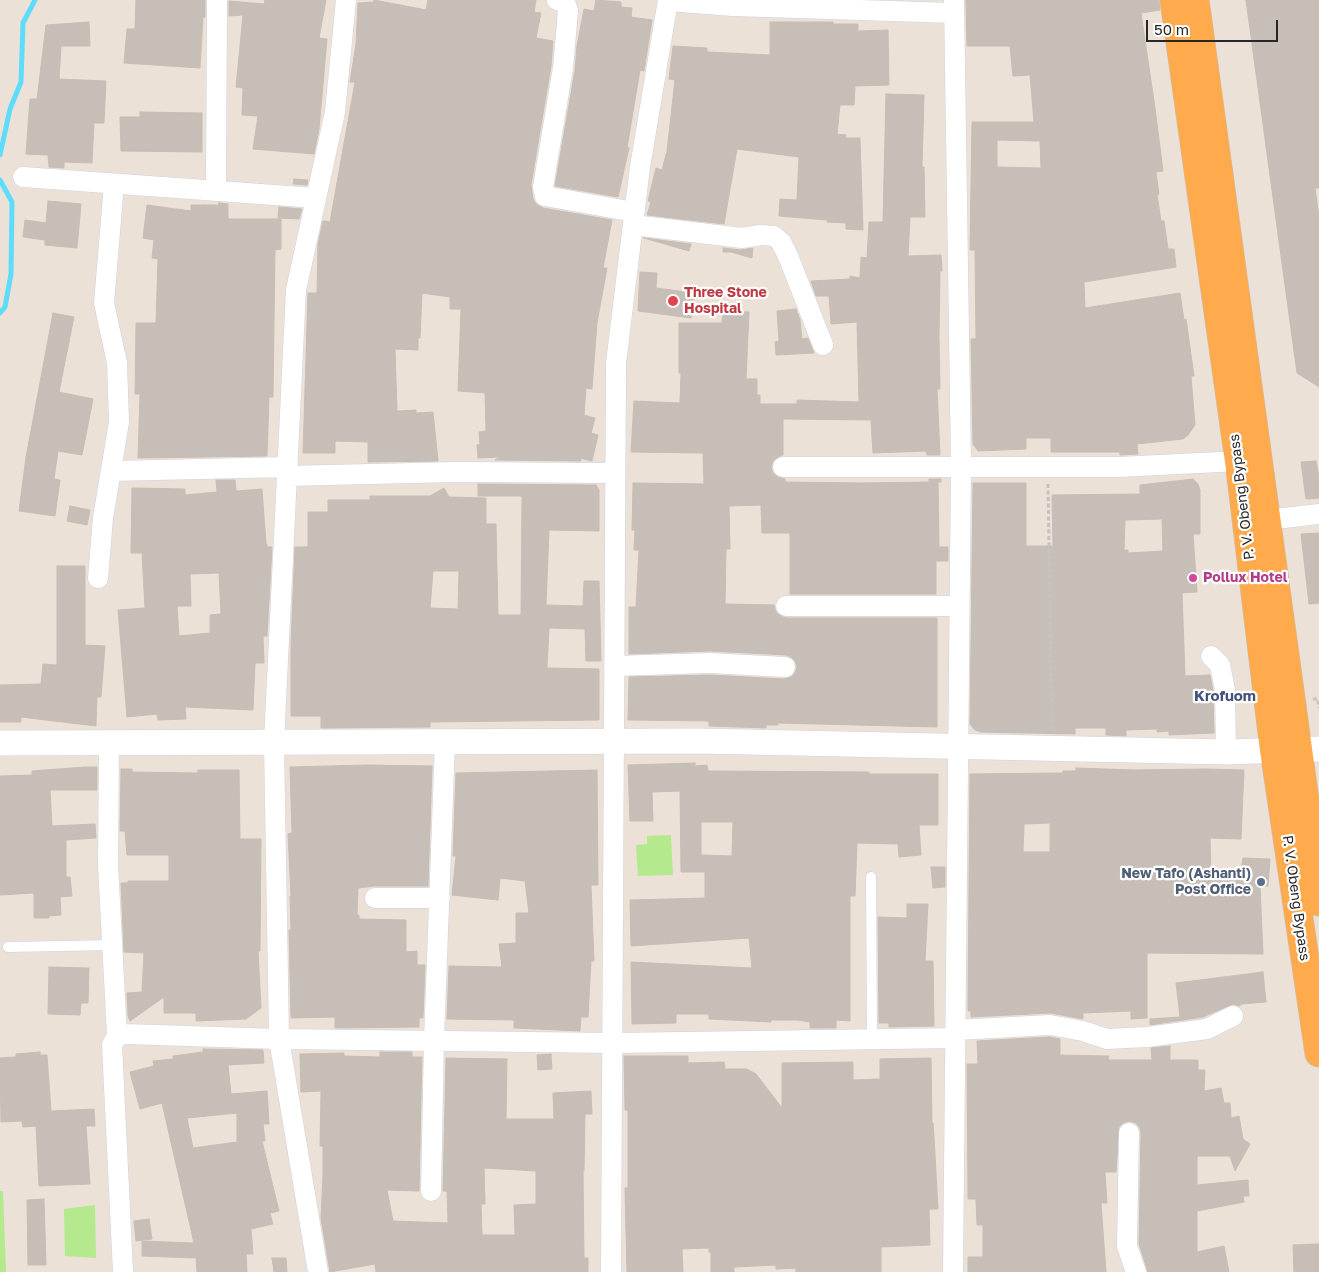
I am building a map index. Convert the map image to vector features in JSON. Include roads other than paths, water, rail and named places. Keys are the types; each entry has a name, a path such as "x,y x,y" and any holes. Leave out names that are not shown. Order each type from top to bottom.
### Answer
{"highway":[{"name":"P. V. Obeng Bypass","path":"1174,0 1239,461 1297,749 1312,792 1319,902"},
{"name":"P. V. Obeng Bypass","path":"1195,0 1297,749 1319,1053"}],"street":[{"path":"216,191 217,0"},
{"path":"318,1272 278,1039 274,742 296,290 335,112 346,0"},
{"path":"557,0 565,2 568,11 563,68 543,187 545,196 634,218 742,238 761,235 774,236 781,242 788,256 823,345"},
{"path":"611,1272 616,363 640,167 668,1 733,6 954,6 960,466 953,1272"},
{"path":"23,177 316,198"},
{"path":"98,578 104,518 119,422 118,363 104,302 114,184"},
{"path":"783,467 1119,467 1239,461"},
{"path":"111,471 615,473"},
{"path":"1267,520 1319,514"},
{"path":"786,606 959,606"},
{"path":"1211,656 1220,665 1225,690 1226,752"},
{"path":"614,666 710,663 785,667"},
{"path":"0,743 613,741 1226,752 1297,749"},
{"path":"431,1191 434,1040 445,742"},
{"path":"109,743 108,865 117,1036 112,1045 123,1272"},
{"path":"375,898 440,898"},
{"path":"117,1036 126,1034 278,1039 613,1043 872,1039 956,1034 1050,1025 1083,1031 1107,1039 1147,1037 1207,1029 1233,1016"},
{"path":"1129,1133 1127,1246 1136,1272"}],"lane":[{"path":"871,877 872,1039"},
{"path":"8,947 113,945"}],"waterway":[{"path":"0,155 10,109 21,82 23,23 35,0"},
{"path":"0,180 12,202 11,274 5,307 0,313"}],"place":[{"name":"Three Stone Hospital","path":"673,301"},
{"name":"Pollux Hotel","path":"1193,578"},
{"name":"New Tafo (Ashanti) Post Office","path":"1261,882"}],"district":[{"name":"Krofuom","path":"1225,696"}]}
